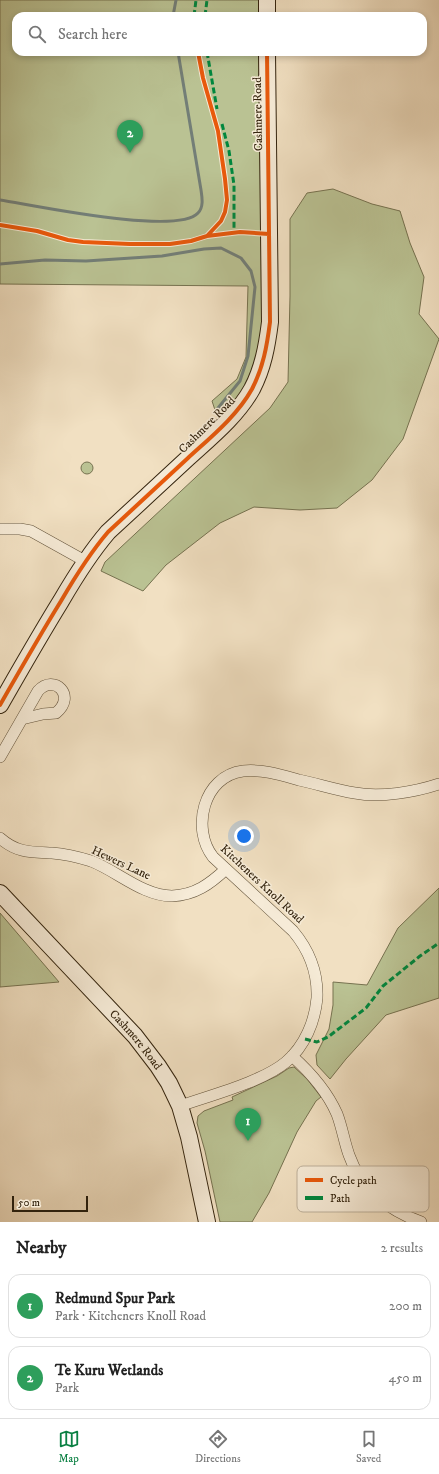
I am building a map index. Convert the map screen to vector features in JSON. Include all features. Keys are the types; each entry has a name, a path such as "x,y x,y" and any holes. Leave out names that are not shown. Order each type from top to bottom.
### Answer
{"street":[{"path":"267,0 267,12"},
{"name":"Cashmere Road","path":"0,705 35,642 85,561 108,532 217,432 235,413 252,389 260,372 265,356 270,322 267,56"},
{"path":"0,529 20,529 30,531 85,561"},
{"path":"0,757 22,719"},
{"name":"Kitcheners Knoll Road","path":"180,1106 257,1078 281,1066 292,1056 305,1039 314,1018 317,994 313,965 300,940 293,931 207,850 202,834 202,813 205,804 216,786 232,774 240,771 258,770 357,794 380,795 424,790 439,784"},
{"name":"Hewers Lane","path":"0,838 14,848 26,852 62,854 90,861 144,889 158,894 171,896 182,895 203,888 226,869"},
{"name":"Cashmere Road","path":"0,893 136,1036 169,1083 180,1106 189,1137 207,1222"},
{"path":"292,1056 314,1078 329,1099 342,1128 354,1166"},
{"path":"398,1212 421,1222"}],"green space":[{"path":"0,0 263,0 263,12 12,12 12,56 261,56 259,84 265,320 261,350 245,390 219,422 212,401 237,379 246,357 248,286 0,284"},
{"path":"333,189 372,204 400,211 410,243 424,277 419,314 439,339 403,439 372,480 337,508 300,510 254,507 220,523 166,565 143,591 101,571 105,562 270,408 288,382 290,219 307,193"},
{"path":"87,462 91,464 93,468 91,472 87,474 83,472 81,468 83,464"},
{"path":"439,888 439,998 386,1015 330,1079 317,1065 316,1055 329,1029 333,1005 333,982 367,985 398,928"},
{"path":"0,913 59,982 0,987"},
{"path":"294,1067 307,1079 321,1097 316,1101 297,1132 269,1193 252,1222 220,1222 205,1151 197,1123 198,1116 204,1111 233,1100 232,1097 277,1076 289,1068"}],"waterway":[{"path":"174,12 176,0"},
{"path":"0,200 104,217 135,220 163,221 185,219 198,213 202,205 202,196 179,56"},
{"path":"0,264 45,260 86,261 162,256 204,249 221,248 241,258 251,271 255,287 248,356 240,381 218,408"}],"marked path":[{"path":"194,12 196,0"},
{"path":"206,12 207,0"},
{"path":"208,56 217,109"},
{"path":"222,124 229,151 234,185 234,233"},
{"path":"305,1039 317,1042 328,1037 366,1008 383,986 420,956 439,943"}],"cycle path":[{"path":"0,225 37,231 68,240 83,242 170,244 191,241 207,236 221,221 225,212 227,200 218,131 203,78 199,56"},
{"path":"0,705 72,583 101,540 223,426 246,399 256,381 264,357 270,322 267,56"},
{"path":"207,236 240,232 269,234"}],"place":[{"name":"Te Kuru Wetlands","path":"130,153"},
{"name":"Redmund Spur Park","path":"248,1141"}]}
